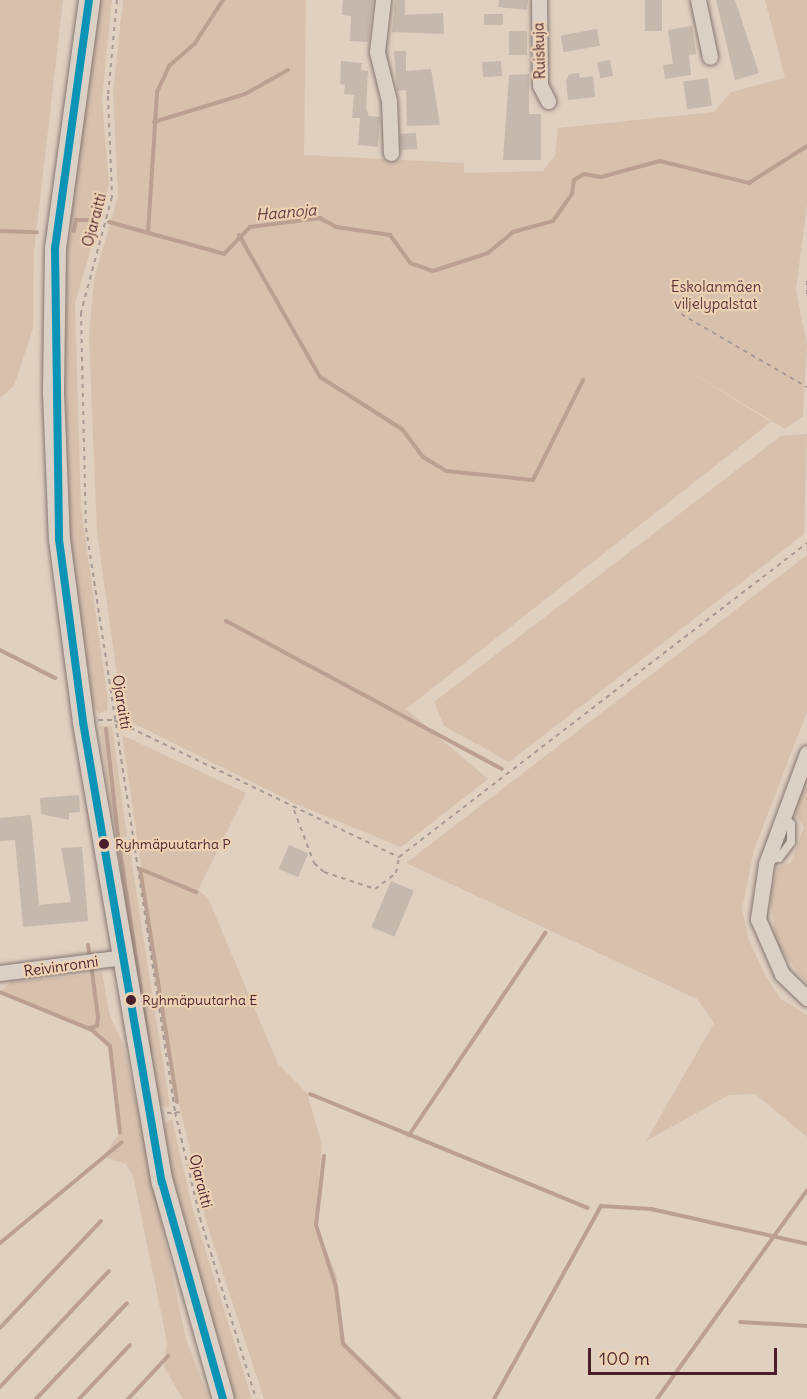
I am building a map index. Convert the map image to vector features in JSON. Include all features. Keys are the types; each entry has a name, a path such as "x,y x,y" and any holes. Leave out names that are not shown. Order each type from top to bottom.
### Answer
{"main road":[{"path":"89,0 64,149 53,333 59,539 83,722 162,1182 223,1399"}],"street":[{"path":"383,0 377,52 389,101 391,153"},
{"name":"Ruiskuja","path":"539,0 540,85 548,101"},
{"path":"698,0 710,57"},
{"path":"807,753 768,859 758,919 782,974 807,998"},
{"name":"Reivinronni","path":"0,973 123,957"}],"path":[{"name":"Ojaraitti","path":"117,0 108,96 113,186 86,281 81,326 86,528 132,840 185,1162 256,1399"},
{"path":"807,281 807,296"},
{"path":"681,314 807,387"},
{"path":"294,810 314,863 324,872 375,889 396,873 399,857 807,543"},
{"path":"83,722 114,720 294,810 399,857"},
{"path":"117,842 132,840"}],"green space":[{"path":"0,0 63,0 34,252 33,328 14,386 0,398"},
{"path":"100,0 112,0 102,99 109,184 75,304 81,507 108,702 107,711 99,713 92,704 69,530 63,377 65,235"},
{"name":"Eskolanmäen viljelypalstat","path":"123,0 306,0 304,155 464,163 464,173 543,171 555,155 558,128 714,112 731,92 785,78 765,0 807,0 807,205 796,290 807,345 803,416 785,429 676,363 771,422 406,709 488,779 401,847 296,804 123,718 97,532 89,337 94,279 118,196 113,92"},
{"path":"807,434 804,534 509,762 444,726 434,702 781,436"},
{"path":"807,555 807,712 754,850 742,909 749,940 765,975 781,999 807,1015 807,1137 755,1094 729,1095 646,1141 714,1023 697,999 406,863"},
{"path":"100,726 112,726 127,837 117,837 110,807"},
{"path":"122,735 246,793 198,890 208,898 278,1064 307,1093 322,1144 315,1223 336,1274 345,1342 403,1399 264,1399 207,1225 170,1064"},
{"path":"807,777 807,984 776,944 770,895 778,867 791,863 804,827 794,813"},
{"path":"122,845 129,845 170,1108 157,1104 126,913"},
{"path":"102,973 110,1016 124,1046 186,1339 209,1399 183,1399 164,1367 167,1342 133,1176 126,1164 103,1157 120,1132 110,1046 92,1030 0,992 11,982"},
{"path":"172,1119 193,1210 252,1399 234,1399 227,1380 175,1192 163,1135 164,1124"}],"building":[{"path":"343,0 373,0 368,42 350,41 351,16 342,15"},
{"path":"395,0 405,0 405,15 443,13 444,34 392,32"},
{"path":"499,0 528,0 527,10 498,7"},
{"path":"645,0 662,0 662,31 645,31"},
{"path":"716,0 735,0 759,73 735,80"},
{"path":"484,14 503,14 503,25 484,25"},
{"path":"692,26 696,54 689,55 691,75 665,79 663,65 673,64 668,30"},
{"path":"597,29 600,46 564,52 561,35"},
{"path":"509,31 527,31 527,55 509,55"},
{"path":"394,51 406,51 406,71 431,69 440,125 407,126 406,90 397,91"},
{"path":"610,60 613,76 600,78 597,62"},
{"path":"341,61 362,63 361,70 368,71 366,109 369,116 380,117 378,147 358,145 360,118 352,118 354,95 344,94 345,85 340,84"},
{"path":"501,61 502,76 483,77 482,62"},
{"path":"579,73 580,78 593,76 595,97 568,100 566,81 569,74"},
{"path":"529,74 529,114 541,114 541,160 503,160 509,75"},
{"path":"708,78 712,106 687,109 683,81"},
{"path":"416,133 417,149 401,150 400,134"},
{"path":"79,795 80,812 69,813 69,820 41,814 40,798"},
{"path":"31,815 39,905 71,902 61,848 82,847 88,921 23,927 15,840 0,841 0,818"},
{"path":"289,845 308,853 298,877 279,869"},
{"path":"391,881 414,891 394,937 371,927"}],"waterway":[{"path":"148,233 157,92 169,66 195,43 223,0"},
{"path":"154,122 245,94 288,70"},
{"name":"Haanoja","path":"109,222 224,254 250,227 320,218 336,227 390,235 410,263 433,271 488,253 513,232 553,221 572,194 574,180 584,174 601,177 660,161 749,183 807,146"},
{"name":"Haanoja","path":"74,231 76,220 88,220"},
{"path":"0,231 37,232"},
{"path":"239,235 320,377 402,429 423,457 446,471 533,480 583,380"},
{"path":"226,621 502,769"},
{"path":"0,650 55,678"},
{"path":"106,729 118,836"},
{"path":"120,850 150,1054"},
{"path":"177,1102 140,869 196,892"},
{"path":"409,1135 545,933"},
{"path":"88,945 90,956"},
{"path":"89,1028 97,1026 98,1017 91,964"},
{"path":"0,992 92,1030 110,1046 120,1132"},
{"path":"310,1094 588,1208"},
{"path":"0,1243 122,1142"},
{"path":"324,1156 316,1225 336,1287 343,1344 399,1399"},
{"path":"657,1399 807,1190"},
{"path":"494,1399 601,1206 651,1209 807,1244"},
{"path":"0,1328 101,1221"},
{"path":"0,1387 109,1271"},
{"path":"36,1399 127,1303"},
{"path":"740,1322 807,1326"},
{"path":"79,1399 130,1345"},
{"path":"128,1399 168,1356"}],"transit line":[{"path":"89,0 55,248 59,539 83,722 162,1182 223,1399"}],"place":[{"name":"Ryhmäpuutarha P","path":"104,844"},
{"name":"Ryhmäpuutarha E","path":"131,1000"}]}
